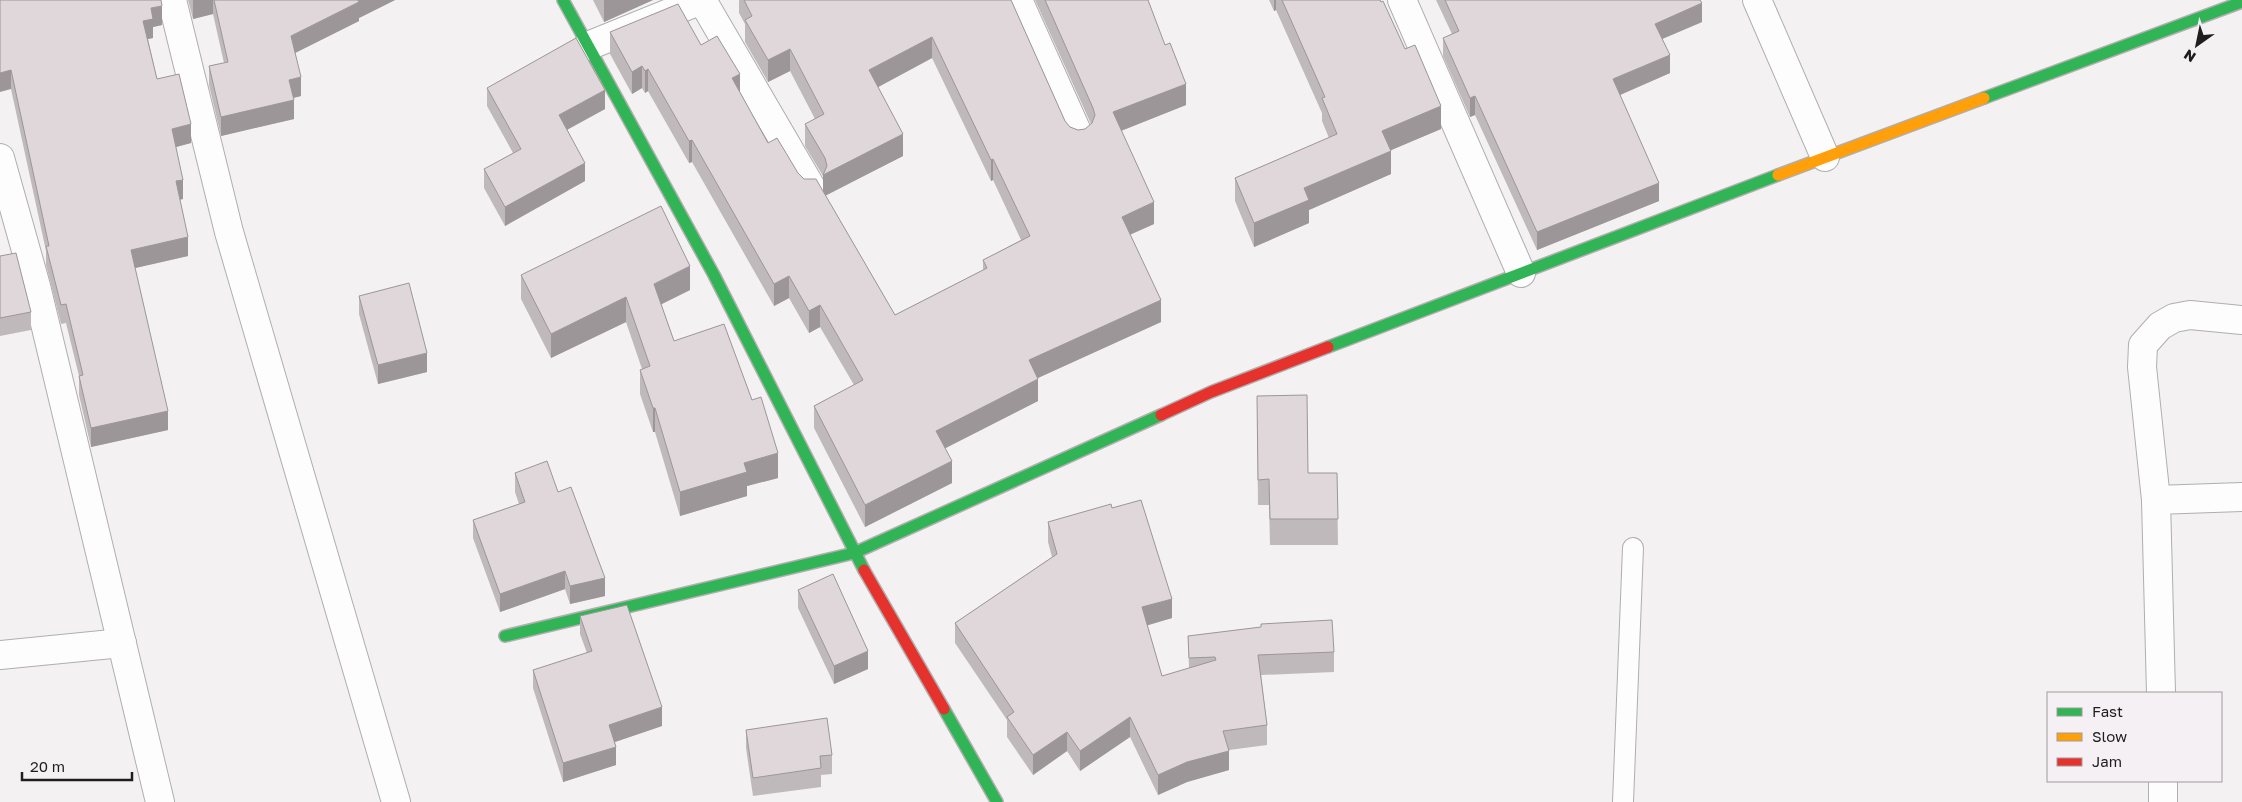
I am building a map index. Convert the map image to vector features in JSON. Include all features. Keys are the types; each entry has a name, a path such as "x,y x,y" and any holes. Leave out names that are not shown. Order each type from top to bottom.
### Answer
{"street":[{"path":"172,0 229,232 396,802"},
{"path":"564,0 714,275 854,553 997,802"},
{"path":"588,46 701,0 811,187"},
{"path":"1018,0 1078,136"},
{"path":"1402,0 1521,273"},
{"path":"1757,0 1824,157"},
{"path":"505,636 854,553 1210,392 1824,157 2242,2"},
{"path":"0,158 36,286 160,802"},
{"path":"2160,692 2156,500 2142,367 2143,345 2160,326 2174,318 2190,315 2242,320"},
{"path":"2156,500 2242,497"},
{"path":"0,655 122,643"},
{"path":"2163,782 2163,802"}],"lane":[{"path":"1623,802 1633,548"}],"building":[{"path":"0,0 161,0 162,6 151,8 153,19 143,21 157,79 179,74 191,124 172,129 183,180 176,181 188,237 131,250 168,411 91,428 79,376 83,375 66,304 61,305 46,246 49,246 11,70 0,73"},
{"path":"214,0 358,0 359,2 291,36 301,77 289,80 294,100 221,117 209,66 228,62"},
{"path":"744,0 1011,0 1065,121 1070,127 1078,130 1085,129 1092,123 1095,115 1045,0 1148,0 1165,45 1170,43 1186,84 1113,112 1154,202 1122,217 1161,300 1029,360 1038,379 936,431 952,461 865,505 814,406 863,380 820,305 809,311 789,276 774,284 692,140 689,141 648,69 645,71 642,66 632,72 610,32 678,4 701,45 717,36 740,74 732,78 768,143 777,138 798,173 804,179 816,179 895,315 987,268 983,260 1030,236 932,37 869,70 903,134 823,175 827,166 825,158 805,124 824,114 790,49 768,60 745,20 752,16"},
{"path":"1282,0 1383,1 1405,49 1415,45 1441,106 1382,131 1391,151 1304,188 1309,200 1254,223 1235,178 1337,134 1322,98 1325,97"},
{"path":"1445,0 1700,0 1702,3 1655,24 1670,55 1613,79 1659,183 1537,232 1475,96 1470,98 1443,38 1459,31"},
{"path":"576,38 605,90 559,115 585,163 505,207 484,169 521,149 487,88"},
{"path":"661,206 690,266 654,284 674,341 724,324 752,400 761,397 778,453 744,463 747,472 680,492 655,408 653,408 640,370 650,366 626,297 551,334 521,275"},
{"path":"16,253 31,312 0,318 0,256"},
{"path":"409,283 427,353 378,365 359,296"},
{"path":"1307,395 1308,473 1337,473 1338,519 1270,519 1269,479 1258,480 1257,396"},
{"path":"547,461 558,492 571,487 605,578 570,586 565,571 500,594 473,520 525,502 515,473"},
{"path":"1141,500 1172,599 1142,607 1162,676 1216,660 1215,657 1189,658 1188,636 1261,627 1261,624 1332,620 1334,652 1258,655 1267,725 1223,731 1229,751 1187,762 1158,775 1130,717 1080,751 1067,732 1033,755 1007,717 1014,712 955,623 1057,554 1048,522 1111,504 1112,508"},
{"path":"833,574 868,651 834,666 798,590"},
{"path":"627,605 662,707 609,725 616,747 563,763 533,670 592,651 580,616"},
{"path":"827,718 832,755 820,756 821,768 753,778 746,730"}],"traffic: fast":[{"path":"563,0 714,275 864,570"},
{"path":"1984,98 2242,2"},
{"path":"1328,347 1778,175"},
{"path":"505,636 854,553 1161,415"},
{"path":"944,709 997,802"}],"traffic: slow":[{"path":"1778,175 1984,98"}],"traffic: jam":[{"path":"1161,415 1211,392 1328,347"},
{"path":"864,570 944,709"}]}
